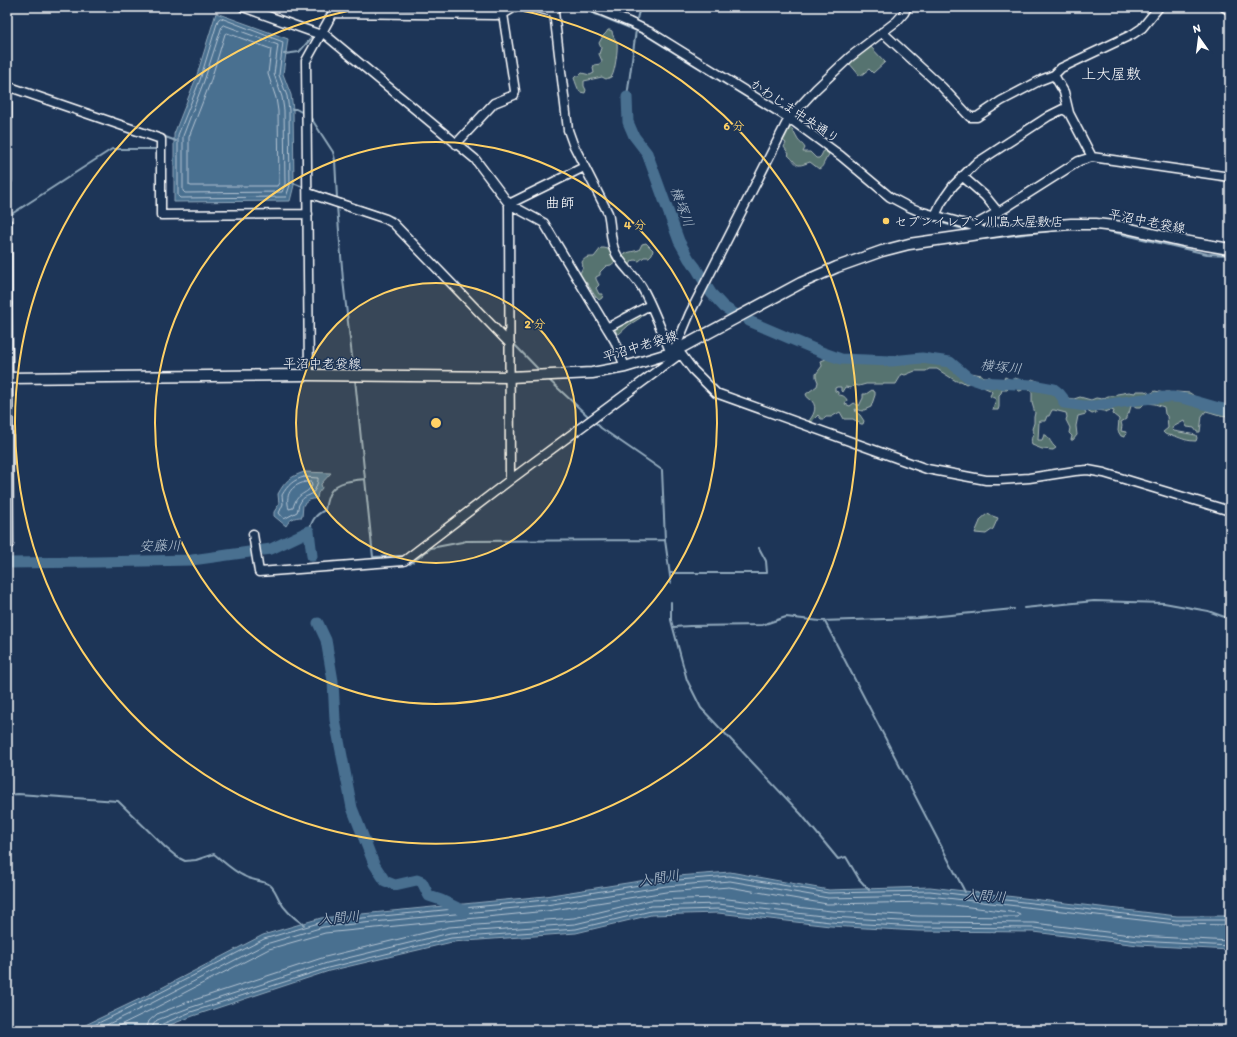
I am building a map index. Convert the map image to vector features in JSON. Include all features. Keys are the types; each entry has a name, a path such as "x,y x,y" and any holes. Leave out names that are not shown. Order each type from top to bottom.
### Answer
{"main road":[{"name":"平沼中老袋線","path":"8,378 309,375 510,377 592,373 625,367 676,352 800,283 837,266 909,244 984,232 1057,225 1096,224 1122,227 1183,241 1230,249"}],"street":[{"path":"243,7 321,34 475,159 509,204 544,223 615,341 625,367"},
{"path":"309,375 306,61 334,10 503,14 515,7"},
{"path":"532,7 555,10 568,130 584,167 608,213 611,224 611,236 614,250 620,261 639,283 676,352 716,393 927,469 986,480 999,480 1088,470 1104,473 1230,511"},
{"name":"かわじま中央通り","path":"592,7 650,32 789,118 841,156 890,197 907,206 935,216 973,226 984,232"},
{"path":"253,534 259,572 404,561 676,352 690,313 789,118 816,89 850,57 897,21 907,7"},
{"path":"882,32 942,87 970,118 978,117 1001,101 1041,80 1054,75 1061,68 1133,34 1142,28 1159,7"},
{"path":"1224,7 1230,11"},
{"path":"456,144 494,103 514,95 515,91 503,14"},
{"path":"1054,75 1064,92 1069,112 1092,157"},
{"path":"7,181 7,86 161,139 161,215 308,214"},
{"path":"935,216 947,194 962,176 975,164 1049,116 1063,109 1069,112"},
{"path":"973,226 1028,194 1079,160 1092,157 1230,177"},
{"path":"509,204 584,167"},
{"path":"962,176 985,196 998,212"},
{"path":"308,193 386,219 393,223 510,344"},
{"path":"509,204 510,480"},
{"path":"7,223 10,544 7,544"},
{"path":"607,328 650,305"}],"green space":[{"path":"608,30 612,31 617,43 616,60 612,76 606,79 602,77 584,81 586,90 585,93 580,92 574,78 582,73 590,75 594,73 594,65 600,64 602,61 599,54 601,48 599,43"},
{"path":"869,45 885,62 873,73 869,69 860,76 849,63"},
{"path":"788,125 805,148 803,152 810,152 816,158 821,156 824,150 829,154 819,169 810,162 799,165 788,155 789,154 784,147 786,143 782,140"},
{"path":"646,243 653,250 649,257 644,257 639,261 632,261 630,265 627,265 621,259 622,255 639,250 642,244"},
{"path":"601,248 608,249 616,261 611,265 606,266 600,272 600,275 596,277 599,285 596,288 599,294 603,294 602,298 599,300 580,274 583,268 583,260 594,257"},
{"path":"646,308 649,310 640,318 619,334 616,332 614,327 621,314 626,312 629,313 634,309"},
{"path":"828,353 832,357 835,354 852,357 874,356 878,358 890,358 898,355 907,358 918,356 922,360 926,360 928,355 932,355 951,360 960,368 970,373 982,375 983,377 990,377 994,381 1000,381 1005,377 1011,380 1015,378 1027,382 1030,382 1032,379 1061,390 1068,398 1074,399 1080,397 1091,400 1096,398 1102,399 1117,394 1129,392 1135,393 1136,391 1146,391 1150,394 1155,391 1164,393 1169,392 1172,394 1176,392 1190,393 1201,401 1230,409 1230,419 1228,416 1206,411 1202,416 1200,432 1197,432 1194,428 1187,427 1184,421 1173,427 1172,429 1174,431 1196,435 1196,441 1188,440 1165,434 1163,432 1168,428 1167,416 1165,414 1164,407 1145,403 1141,407 1131,406 1126,419 1121,422 1121,431 1126,432 1125,437 1121,436 1118,431 1119,419 1113,414 1114,411 1111,410 1105,412 1096,410 1096,413 1092,414 1085,411 1086,414 1078,416 1076,426 1077,435 1073,440 1071,440 1072,436 1069,433 1070,428 1066,420 1066,413 1052,410 1045,421 1039,422 1038,440 1042,440 1044,435 1046,435 1056,448 1053,450 1042,449 1032,445 1031,440 1034,433 1032,429 1035,413 1032,403 1032,392 1026,388 1020,391 1018,391 1018,388 1010,387 1007,390 1002,390 999,395 998,410 993,410 996,399 990,396 992,392 990,390 971,382 966,384 961,381 956,381 937,369 929,369 926,371 915,371 905,375 902,374 896,384 854,385 851,388 845,387 842,392 841,387 835,388 838,395 843,396 847,400 845,404 850,406 854,403 859,406 863,398 863,394 866,394 872,390 875,392 871,407 862,411 855,409 864,421 863,424 853,419 844,419 840,412 824,419 821,419 818,415 810,423 808,422 813,415 815,406 806,394 817,386 818,382 816,374 822,366 821,361 826,359"},
{"path":"987,514 998,518 993,529 986,534 975,533 981,519"}],"water":[{"path":"216,13 288,39 283,74 291,95 293,109 294,185 290,201 174,202 174,134 196,78"},
{"path":"304,472 331,473 321,484 322,488 318,493 317,498 309,500 303,505 302,517 292,519 286,526 274,516 274,512 279,504 278,494 288,480"},
{"name":"入間川","path":"730,872 829,890 930,887 1177,916 1230,916 1230,950 1138,945 1034,932 918,931 830,926 718,913 651,915 576,933 452,942 329,971 193,1016 157,1030 75,1030 148,995 263,935 321,918 545,896 665,877"}],"waterway":[{"path":"326,17 331,7"},
{"path":"578,7 642,33 785,121"},
{"path":"636,23 640,7"},
{"path":"627,97 636,30"},
{"path":"284,54 299,52 314,35"},
{"name":"横塚川","path":"627,97 628,122 634,136 647,153 679,241 711,293 724,307 735,314"},
{"path":"292,109 296,109 305,114"},
{"path":"308,116 311,118 333,152 335,160 337,198"},
{"path":"163,136 176,141"},
{"path":"7,217 112,149 157,149"},
{"path":"293,183 306,188"},
{"path":"310,189 378,212"},
{"path":"894,203 909,212 963,229 967,232"},
{"path":"337,206 343,280 354,373"},
{"path":"388,216 393,217 396,220"},
{"path":"1091,229 1104,230 1207,254 1230,255"},
{"path":"973,238 975,240 1059,230"},
{"name":"横塚川","path":"749,321 841,359 892,361 922,358 950,362 969,378 981,382 1032,385 1054,389 1063,398 1064,403 1089,406 1152,398 1173,397 1230,410"},
{"path":"512,342 541,372"},
{"path":"309,531 314,518 325,510 329,495 334,488 342,483 365,479 355,379"},
{"path":"548,379 590,418"},
{"path":"594,421 601,428 662,470 665,540 671,583"},
{"path":"365,479 373,557 403,556 405,558"},
{"name":"安藤川","path":"7,563 192,560 271,549 309,531 312,556"},
{"path":"407,561 410,564 431,548 466,541 665,540"},
{"path":"670,573 767,573 766,561 759,548"},
{"path":"1024,608 1094,601 1164,603 1208,611 1230,619"},
{"path":"671,602 671,620 687,680 701,708 801,814 838,859 846,857 859,879 869,890"},
{"path":"673,627 762,625 786,617 820,621 919,618 1014,609"},
{"name":"入間川","path":"824,620 965,892"},
{"path":"318,623 326,640 333,681 335,720 352,808 374,864 385,881 395,885 417,880 422,882 429,896 464,911"},
{"path":"7,795 18,794 118,801 177,857 185,861 196,860 214,854 240,874 250,879 270,885 284,908 304,925"}],"place":[{"name":"セブンイレブン川島大屋敷店","path":"886,221"}],"district":[{"name":"上大屋敷","path":"1111,74"},
{"name":"曲師","path":"560,203"}]}
